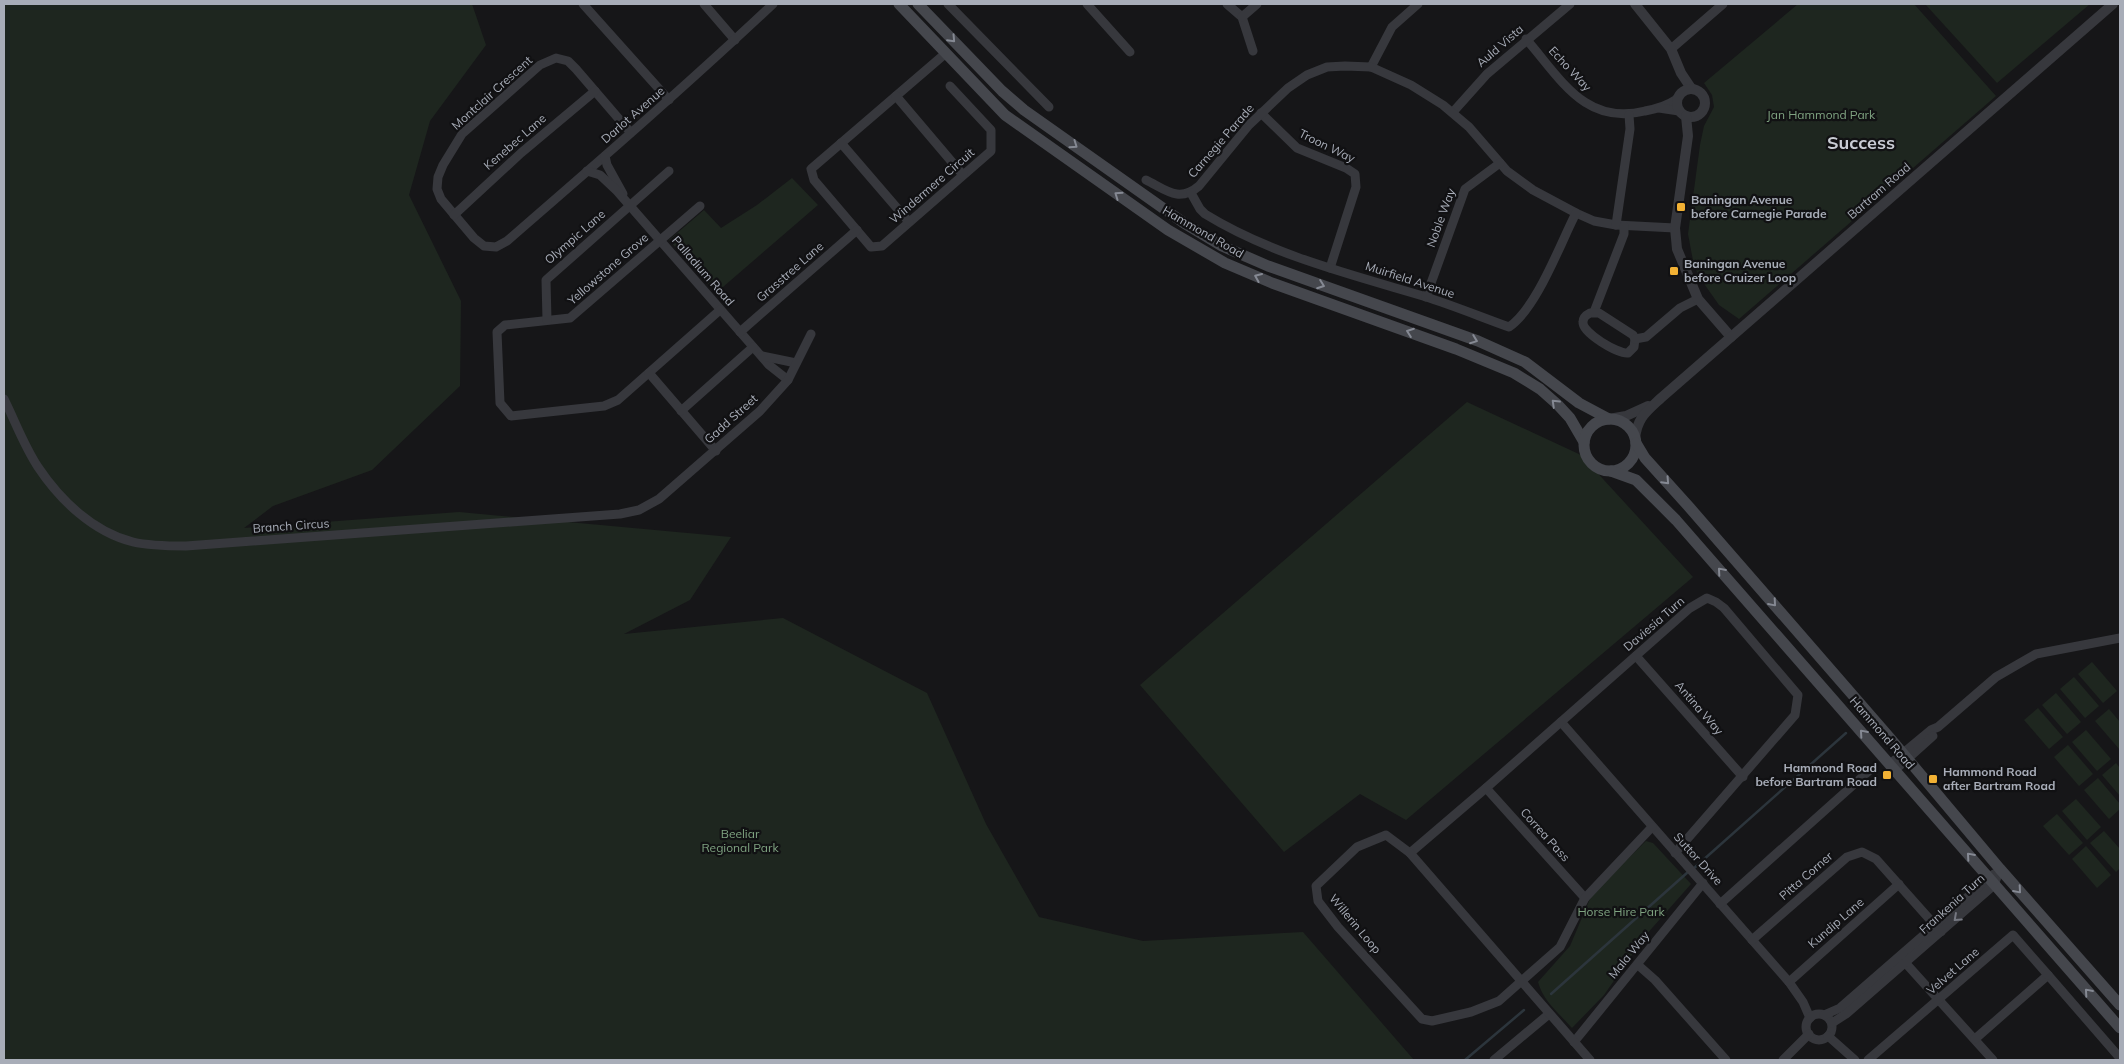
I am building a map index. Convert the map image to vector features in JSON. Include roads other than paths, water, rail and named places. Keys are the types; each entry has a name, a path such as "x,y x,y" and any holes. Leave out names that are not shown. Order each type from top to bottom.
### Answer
{"main road":[{"name":"Hammond Road","path":"899,4 1005,115 1168,230 1224,263 1272,283 1456,349 1514,373 1540,389 1558,405 1570,418 1584,442"},
{"name":"Hammond Road","path":"918,4 1002,92 1024,110 1184,223 1222,246 1268,266 1478,341 1525,362 1579,402 1609,419"},
{"path":"1609,419 1626,424 1632,430 1636,441 1633,456 1628,464 1611,471 1602,470 1588,459 1584,442 1590,428 1595,423 1609,419"},
{"name":"Hammond Road","path":"1636,441 1644,458 1690,508 1906,756 2000,869 2120,1006"},
{"name":"Hammond Road","path":"1611,471 1636,480 1676,520 2120,1028"}],"street":[{"path":"583,4 669,100"},
{"path":"704,4 735,40"},
{"name":"Darlot Avenue","path":"507,241 669,100 773,4"},
{"path":"948,4 1049,107"},
{"path":"1087,4 1130,52"},
{"path":"1227,4 1242,17 1253,51"},
{"path":"1242,17 1257,4"},
{"path":"1370,67 1392,27 1418,4"},
{"name":"Auld Vista","path":"1453,112 1487,74 1526,39 1570,4"},
{"path":"1637,4 1671,49 1681,73 1691,88 1698,90 1703,95 1705,102 1688,136 1675,228 1677,249 1698,299 1731,337"},
{"path":"1671,49 1723,4"},
{"name":"Bartram Road","path":"1636,441 1636,425 1644,414 1661,398 2113,4"},
{"name":"Echo Way","path":"1526,39 1580,99 1604,113 1629,115 1659,108 1679,97"},
{"path":"856,230 814,180 811,169 946,53"},
{"name":"Montclair Crescent","path":"507,241 496,247 484,246 474,238 441,199 437,190 438,177 462,134 540,65 556,58 568,61 631,133"},
{"name":"Carnegie Parade","path":"1146,180 1177,196 1191,193 1199,186 1238,137 1288,88 1307,75 1327,67 1370,67 1411,85 1453,112 1507,171 1533,190 1576,213 1594,221 1620,225 1675,228"},
{"path":"1681,73 1679,97 1688,136"},
{"name":"Windermere Circuit","path":"856,230 871,247 882,246 991,151 991,130 950,86"},
{"path":"1679,97 1691,88"},
{"name":"Kenebec Lane","path":"454,215 521,153 595,90"},
{"path":"896,96 963,175"},
{"name":"Echo Way","path":"1659,108 1683,113"},
{"name":"Troon Way","path":"1261,113 1297,148 1346,168 1355,174 1356,187 1330,268"},
{"path":"1683,113 1698,115"},
{"path":"1594,312 1624,234 1620,225 1630,129 1629,115"},
{"path":"841,143 909,222"},
{"name":"Palladium Road","path":"605,156 607,166 628,204"},
{"name":"Noble Way","path":"1426,298 1465,189 1500,163"},
{"name":"Palladium Road","path":"587,172 600,174 769,365 788,380"},
{"name":"Olympic Lane","path":"547,320 546,280 628,204 669,172"},
{"name":"Muirfield Avenue","path":"1191,193 1200,209 1211,218 1292,256 1426,298 1509,327 1517,322 1544,281 1576,213"},
{"name":"Yellowstone Grove","path":"700,206 570,318 504,325 497,332 500,403 511,416 604,406 618,400 720,310"},
{"name":"Grasstree Lane","path":"740,332 856,230"},
{"path":"1635,339 1646,337 1680,308 1698,299"},
{"path":"1594,312 1599,313 1633,335 1635,339 1632,350 1623,353 1619,352 1586,331 1583,318 1594,312"},
{"name":"Gadd Street","path":"649,506 716,451 760,411 788,380 811,334"},
{"path":"681,411 754,347"},
{"path":"762,356 796,363"},
{"path":"649,373 716,451"},
{"name":"Bartram Road","path":"1609,419 1640,411 1661,398"},
{"name":"Branch Circus","path":"4,399 38,466 55,489 82,516 106,532 132,542 158,546 186,546 620,514 649,506"},
{"name":"Daviesia Turn","path":"1410,853 1698,602 1707,598 1724,608 1798,695 1795,715 1676,853"},
{"path":"1893,767 1934,734 1938,727 1996,677 2036,654 2120,638"},
{"name":"Antina Way","path":"1636,656 1743,777"},
{"name":"Suttor Drive","path":"1561,722 1789,982 1803,1002 1810,1018"},
{"path":"1720,904 1870,770"},
{"name":"Correa Pass","path":"1486,788 1585,898"},
{"path":"1521,982 1560,947 1585,898 1606,873 1652,827"},
{"name":"Willerin Loop","path":"1521,982 1499,1001 1471,1012 1432,1021 1422,1019 1338,927 1318,901 1316,886 1357,847 1386,835 1410,853 1590,1060"},
{"name":"Pitta Corner","path":"1752,940 1847,857 1862,852 1870,855 1899,884 1938,928"},
{"name":"Frankenia Turn","path":"1824,1014 1840,1008 1902,959 1991,881 2000,869"},
{"name":"Mala Way","path":"1574,1042 1703,883"},
{"name":"Kundip Lane","path":"1789,982 1899,884"},
{"name":"Velvet Lane","path":"1868,1060 2013,935 2048,975"},
{"path":"1902,959 1993,1060"},
{"name":"Frankenia Turn","path":"1832,1023 1846,1014 1902,959"},
{"path":"1638,965 1655,980 1726,1060"},
{"path":"1975,1039 2048,975 2120,1058"},
{"path":"1494,1060 1549,1014"},
{"path":"1816,1014 1824,1014 1832,1023 1832,1030 1828,1036 1818,1040 1809,1034 1806,1027 1810,1018 1816,1014"},
{"path":"1783,1060 1809,1034"},
{"path":"1828,1036 1855,1060"}],"waterway":[{"path":"1693,869 1846,733"},
{"path":"1551,994 1688,872"},
{"path":"1465,1060 1524,1010"}],"place":[{"name":"Baningan Avenue before Carnegie Parade","path":"1681,207"},
{"name":"Baningan Avenue before Cruizer Loop","path":"1674,271"},
{"name":"Hammond Road before Bartram Road","path":"1887,775"},
{"name":"Hammond Road after Bartram Road","path":"1933,779"}],"district":[{"name":"Success","path":"1861,143"}],"park label":[{"name":"Jan Hammond Park","path":"1821,115"},
{"name":"Beeliar Regional Park","path":"740,841"},
{"name":"Horse Hire Park","path":"1621,912"}]}
